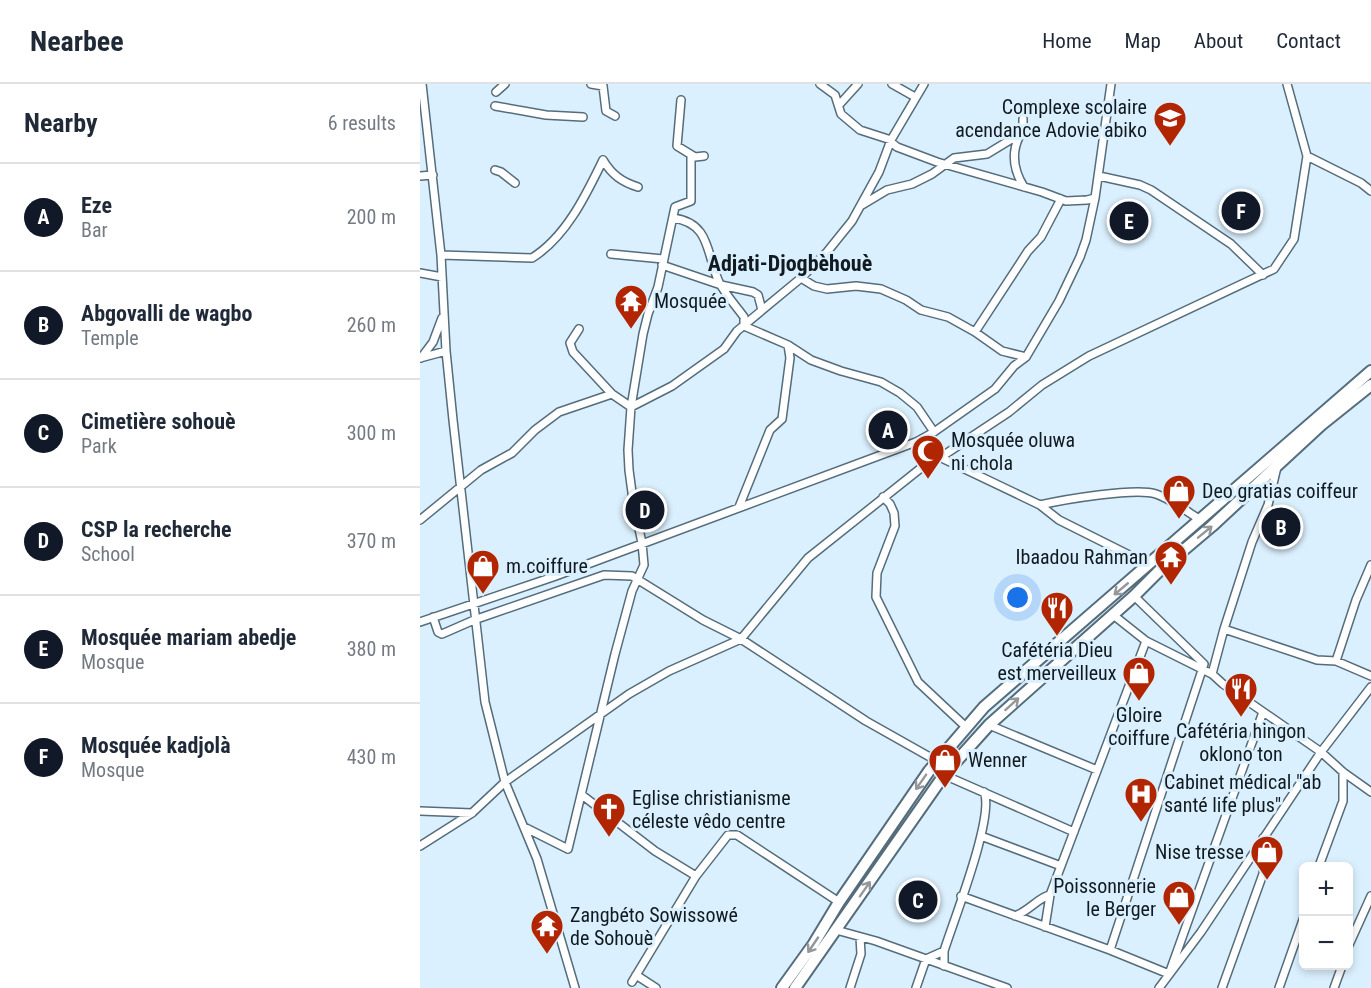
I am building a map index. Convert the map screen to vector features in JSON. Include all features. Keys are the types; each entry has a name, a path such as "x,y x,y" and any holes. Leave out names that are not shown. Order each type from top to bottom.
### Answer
{"main road":[{"path":"782,988 937,761 984,707 1371,372"},
{"path":"795,988 944,775 989,725 1277,464 1371,385"}],"street":[{"path":"495,92 505,84"},
{"path":"591,84 603,86 606,111 615,116"},
{"path":"820,84 836,95 841,114 860,130 891,141 897,147 945,165 1066,201 1095,198"},
{"path":"839,105 858,84"},
{"path":"892,84 915,97"},
{"path":"632,407 672,386 724,349 737,331 801,278 852,221 879,172 891,141 924,84"},
{"path":"420,622 553,577 916,442 934,432 995,388 1014,366 1026,357 1059,301 1080,256 1099,176 1111,84"},
{"path":"941,457 1009,412 1042,385 1089,356 1274,269 1294,238 1307,156 1287,84"},
{"path":"422,89 441,255 446,351 474,620 485,702 505,782 537,859 575,988"},
{"path":"681,100 677,146 695,157 704,156"},
{"path":"495,106 546,115 583,117"},
{"path":"1023,119 1014,153 1017,176 1024,187"},
{"path":"860,206 887,190 912,183 958,156 987,154 1020,134"},
{"path":"524,826 568,849 598,717 637,579 644,565 629,470 628,450 632,407 643,334 658,287 675,207 691,201 691,155"},
{"path":"1307,156 1361,183 1371,191"},
{"path":"441,255 532,258 545,250 559,234 594,180 603,160 615,176 638,187"},
{"path":"495,170 515,183"},
{"path":"420,176 433,175"},
{"path":"1099,176 1140,185 1151,190 1231,244 1263,275"},
{"path":"975,332 1028,251 1041,237 1060,199"},
{"path":"673,218 684,219 699,229 705,237 721,285 744,317 744,326"},
{"path":"611,254 662,262 721,285 753,292 758,295 762,310"},
{"path":"420,273 442,277"},
{"path":"801,278 814,286 827,289 856,286 881,289 906,300 921,310 948,317 1002,351 1026,357"},
{"path":"420,358 433,342 441,325 443,307"},
{"path":"744,326 788,345 811,360 881,382 900,393 917,407 934,432"},
{"path":"579,330 570,343 570,348 612,394 632,407"},
{"path":"739,507 770,430 782,419 790,358 788,345"},
{"path":"420,358 446,351"},
{"path":"420,520 481,470 512,453 559,412 612,394"},
{"path":"916,442 927,451 1040,506 1059,520 1149,565"},
{"path":"420,846 472,813 505,782 629,694 669,671 741,639 808,558 921,468 927,451"},
{"path":"1212,674 1252,543 1268,505 1277,464"},
{"path":"1040,506 1058,501 1134,492 1156,493 1201,520"},
{"path":"884,497 894,513 895,526 877,573 876,597 918,682 966,727"},
{"path":"1336,661 1356,600 1371,565"},
{"path":"433,617 438,632 442,634 474,620 604,575 632,576 702,620 741,639 866,721 937,761"},
{"path":"1110,950 1202,668 1202,661 1134,596"},
{"path":"1112,614 1146,641 1212,674 1321,752 1343,772 1371,792"},
{"path":"1224,629 1317,660 1336,661 1371,676"},
{"path":"1045,927 1050,896 1146,641"},
{"path":"1159,988 1201,932 1321,752 1371,687"},
{"path":"1169,974 1263,712"},
{"path":"989,725 1097,770"},
{"path":"1321,862 1343,801 1343,772"},
{"path":"944,775 1074,832"},
{"path":"944,966 944,951 981,836 987,804 984,792"},
{"path":"582,795 655,850 696,876"},
{"path":"420,811 472,813"},
{"path":"656,988 634,978 696,876 728,835 737,835 839,902"},
{"path":"981,836 1061,866"},
{"path":"1222,988 1263,874 1263,838"},
{"path":"961,896 1169,974"},
{"path":"1016,916 1030,909 1046,896 1050,896"},
{"path":"1353,936 1371,896"},
{"path":"1030,909 1031,921"},
{"path":"836,930 926,958 984,985 1006,988"},
{"path":"1279,988 1299,931"},
{"path":"850,988 862,949 860,937"},
{"path":"862,949 876,941"},
{"path":"926,958 944,951"},
{"path":"916,988 926,958"},
{"path":"1334,988 1341,970"}],"place":[{"name":"Complexe scolaire acendance Adovie abiko","path":"1170,147"},
{"name":"Mosquée kadjolà","path":"1241,211"},
{"name":"Mosquée mariam abedje","path":"1129,221"},
{"name":"Mosquée","path":"631,330"},
{"name":"Eze","path":"888,430"},
{"name":"Mosquée oluwa ni chola","path":"928,480"},
{"name":"CSP la recherche","path":"645,510"},
{"name":"Deo gratias coiffeur","path":"1179,520"},
{"name":"Abgovalli de wagbo","path":"1281,527"},
{"name":"Ibaadou Rahman","path":"1171,586"},
{"name":"m.coiffure","path":"483,595"},
{"name":"Cafétéria Dieu est merveilleux","path":"1057,637"},
{"name":"Gloire coiffure","path":"1139,702"},
{"name":"Cafétéria hingon oklono ton","path":"1241,718"},
{"name":"Wenner","path":"945,789"},
{"name":"Cabinet médical \"ab santé life plus\"","path":"1141,823"},
{"name":"Eglise christianisme céleste vêdo centre","path":"609,838"},
{"name":"Nise tresse","path":"1267,881"},
{"name":"Cimetière sohouè","path":"918,900"},
{"name":"Poissonnerie le Berger","path":"1179,926"},
{"name":"Zangbéto Sowissowé de Sohouè","path":"547,955"}],"district":[{"name":"Adjati-Djogbèhouè","path":"790,263"}]}
